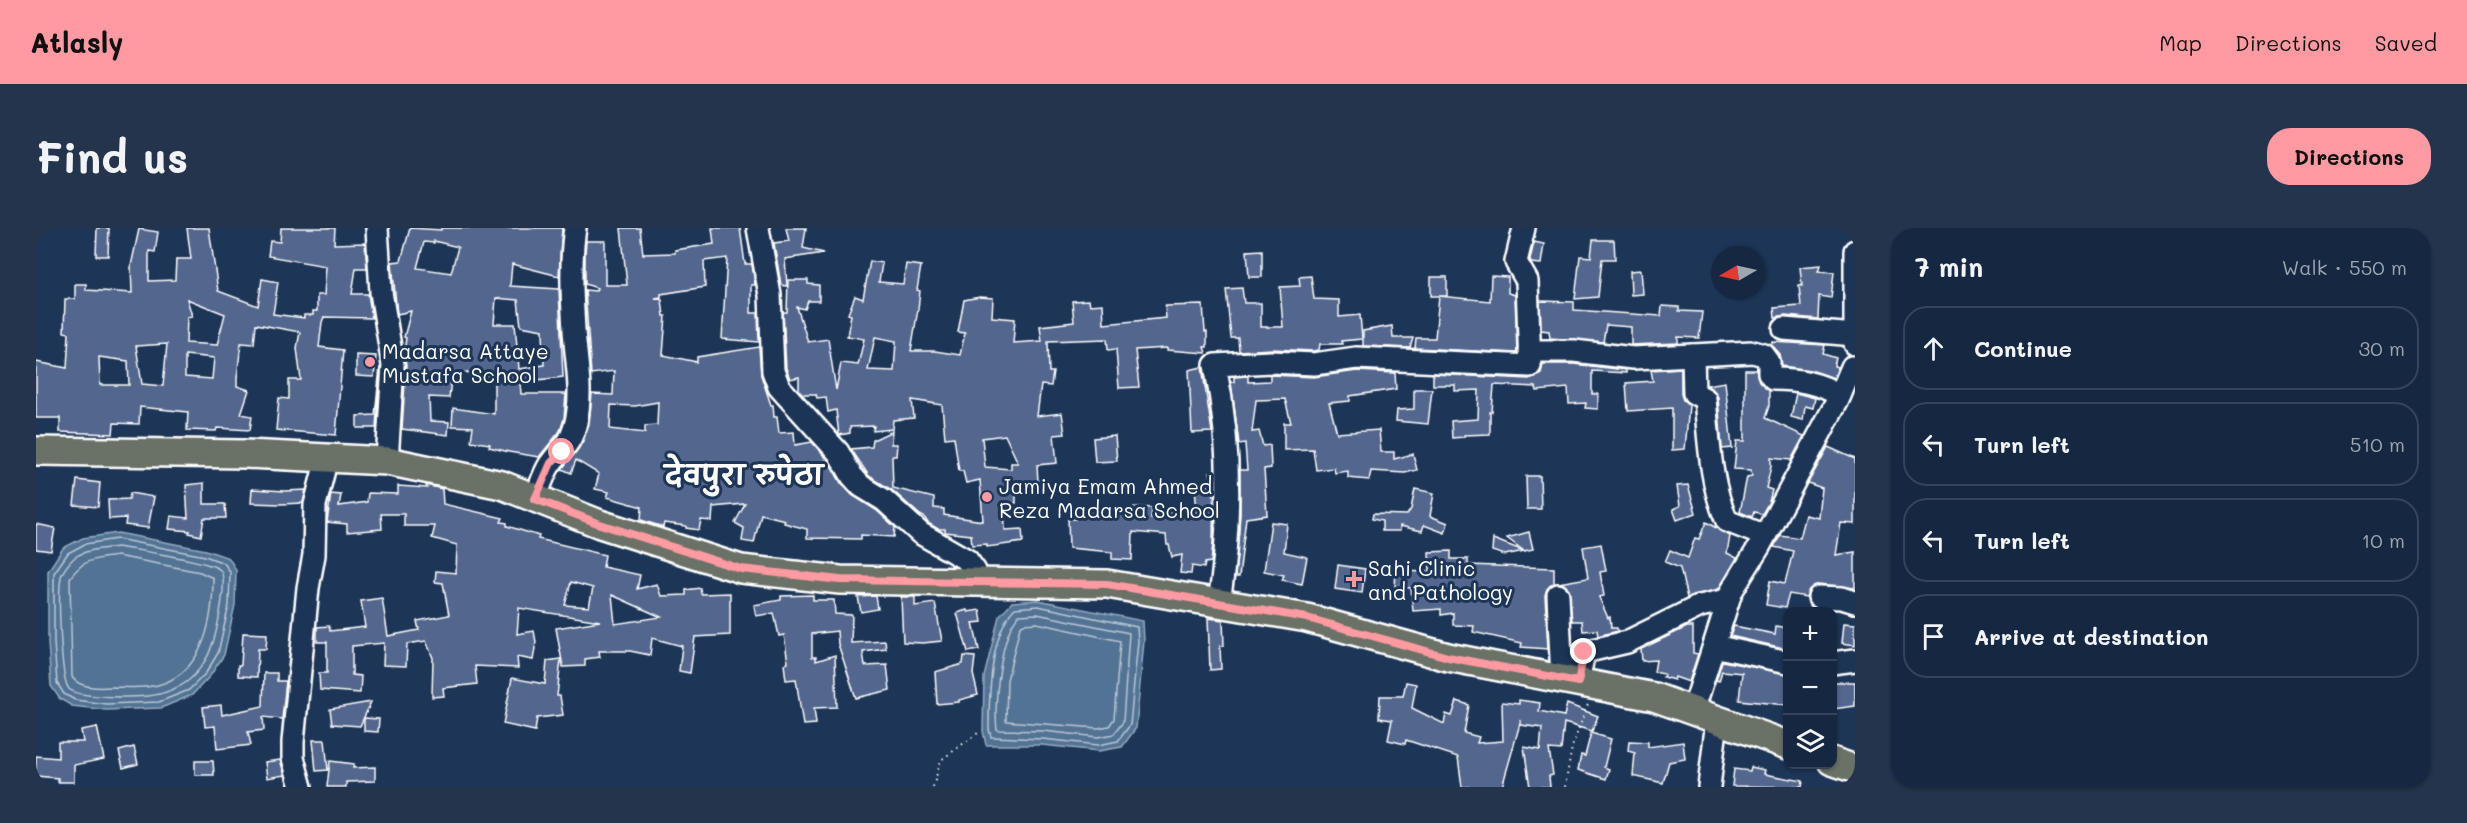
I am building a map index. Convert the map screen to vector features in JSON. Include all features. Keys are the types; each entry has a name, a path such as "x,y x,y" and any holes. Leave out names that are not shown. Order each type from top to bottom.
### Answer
{"main road":[{"path":"36,451 234,454 387,461 502,485 600,524 741,569 840,580 1107,584 1307,618 1448,657 1654,697 1783,743"},
{"path":"1837,762 1855,769"}],"street":[{"path":"377,228 381,292 393,365 387,461"},
{"path":"535,499 551,463 572,438 579,402 580,382 574,308 575,228"},
{"path":"758,228 770,295 773,371 779,387 838,452 852,476 861,486 884,500 920,533 967,560 975,571 977,582"},
{"path":"1220,603 1227,532 1227,457 1224,409 1215,364 1271,362 1314,364 1356,357 1530,366 1527,282 1516,262 1524,228"},
{"path":"1855,251 1855,344"},
{"path":"1784,329 1855,335"},
{"path":"1529,351 1574,351 1633,358 1753,352 1764,355 1768,362 1768,374 1773,380 1800,380 1826,387 1840,395"},
{"path":"1693,355 1694,393 1705,399 1710,454 1722,510 1727,521 1765,536"},
{"path":"1709,787 1705,716 1714,646 1727,600 1765,536 1840,395 1852,367 1855,367"},
{"path":"301,787 293,758 292,742 308,588 314,555 315,505 327,458"},
{"path":"1558,595 1580,683"},
{"path":"1819,597 1834,600 1842,598 1855,602"},
{"path":"1580,683 1584,652 1627,642 1700,606 1727,600"},
{"path":"1714,646 1783,661"},
{"path":"1837,662 1855,660"}],"path":[{"path":"1565,787 1572,747 1585,710 1580,683"},
{"path":"933,787 941,760 978,733"}],"water":[{"path":"118,533 206,550 229,558 236,570 235,605 224,655 210,676 192,695 161,708 106,710 72,706 60,699 51,686 48,643 48,571 63,548 83,538"},
{"path":"1038,600 1143,621 1144,641 1136,728 1122,747 1099,751 1042,745 986,745 983,731 984,677 999,616 1012,602"}],"building":[{"path":"97,228 109,228 108,256 96,256"},
{"path":"187,228 209,228 218,291 258,306 262,279 278,282 273,314 304,318 304,315 313,315 313,311 317,311 317,295 324,295 326,266 268,256 270,241 280,242 281,228 335,228 334,244 365,243 367,268 356,268 352,294 368,294 372,318 324,317 322,322 319,347 343,350 336,435 276,430 279,398 289,399 289,380 301,380 297,348 300,332 256,324 254,344 241,343 237,378 237,386 249,390 241,414 252,416 250,430 217,428 216,431 187,430 188,412 140,407 139,424 114,423 113,434 60,432 60,418 36,418 36,362 67,368 69,333 64,332 65,299 75,299 75,284 86,284 86,290 132,293 131,266 139,229 158,232 155,252 149,251 149,281 175,280 176,259 191,259","holes":["187,299 225,314 217,345 186,343 187,317 192,316","167,344 163,386 142,384 136,346","185,355 214,358 212,379 185,377","99,357 128,361 129,385 100,385"]},
{"path":"410,228 441,230 441,228 562,228 559,276 512,264 510,286 559,289 563,377 520,382 521,394 566,394 564,419 560,431 539,457 509,452 489,447 490,444 471,441 473,427 452,426 453,408 494,414 494,376 452,371 449,398 429,397 430,421 449,422 448,435 402,429 406,366 404,352 406,338 404,337 411,311 397,314 392,262 401,261","holes":["434,241 458,247 451,273 417,268 424,242 434,243","496,298 518,300 521,326 543,330 544,365 519,369 515,324 494,324"]},
{"path":"621,228 640,228 643,254 675,253 675,250 714,244 712,228 740,228 745,264 752,264 755,285 751,285 751,313 758,313 759,342 722,339 727,258 704,261 705,287 661,294 661,297 655,298 662,300 664,316 666,316 663,355 697,362 697,357 759,347 761,375 771,405 773,405 774,417 777,417 779,433 794,432 795,445 812,442 824,456 825,461 828,460 841,483 852,495 876,510 895,527 894,537 861,535 861,539 807,538 807,529 761,514 754,543 742,541 744,528 735,523 745,504 713,507 712,521 701,520 699,530 664,523 663,527 641,520 642,507 607,497 609,492 595,489 599,474 576,460 571,473 562,469 583,441 589,424 592,394 613,395 614,371 591,374 585,290 596,291 597,288 585,284 586,241 605,241 605,285 627,285","holes":["658,402 657,425 645,426 645,433 610,429 611,405 635,406"]},
{"path":"786,228 806,228 803,248 824,253 785,259 787,286 781,285 774,243 789,241"},
{"path":"1593,240 1614,240 1615,259 1602,259 1598,297 1575,299 1580,256 1591,257"},
{"path":"1534,242 1544,244 1541,264 1531,263 1530,260"},
{"path":"1262,250 1262,277 1249,277 1247,251"},
{"path":"870,261 882,263 879,282 903,284 906,264 921,266 917,290 920,291 918,309 911,351 935,351 960,355 965,333 958,332 964,300 980,297 993,298 992,317 1015,319 1013,343 1042,341 1040,326 1074,322 1072,301 1089,300 1090,305 1103,304 1104,324 1166,318 1165,306 1203,305 1207,347 1204,347 1206,353 1167,350 1167,348 1135,350 1139,387 1119,388 1116,349 1108,350 1107,339 1048,341 1049,372 1053,372 1051,386 1041,385 1037,416 1062,413 1065,434 1054,435 1057,463 1037,465 1038,482 1016,484 1016,503 1004,503 1005,530 1022,529 1023,542 987,547 987,544 972,545 971,535 945,532 945,529 938,529 928,523 892,490 869,476 851,449 872,447 873,440 892,431 891,444 897,444 896,456 892,456 893,488 934,498 934,508 944,509 944,515 983,521 980,480 966,483 963,471 959,471 954,437 945,438 942,405 912,400 914,418 893,420 892,429 873,431 874,426 850,427 850,433 839,435 836,410 828,412 826,397 817,398 816,394 803,394 799,390 799,377 790,379 786,368 783,312 787,312 788,280 808,280 808,284 819,285 819,301 808,301 805,309 797,307 808,342 828,339 836,390 841,363 858,365 864,339 847,336 851,315 848,314 855,296 863,299","holes":["875,337 896,341 894,371 868,370","1005,435 1018,463 1011,463 1011,469 985,467 982,438"]},
{"path":"1821,265 1819,271 1834,272 1831,298 1819,296 1818,319 1785,316 1775,318 1774,308 1801,306 1800,267"},
{"path":"1641,270 1643,294 1631,295 1630,271"},
{"path":"1311,276 1314,299 1339,300 1339,317 1360,315 1362,339 1341,341 1342,344 1320,344 1319,350 1313,351 1272,349 1239,351 1238,338 1231,338 1226,289 1242,288 1244,303 1261,303 1261,327 1283,327 1280,287 1300,286 1299,277"},
{"path":"1491,276 1508,277 1508,293 1515,295 1517,353 1415,348 1416,338 1435,338 1439,296 1490,301"},
{"path":"1431,277 1447,277 1447,296 1431,296"},
{"path":"1540,301 1574,302 1574,310 1661,316 1662,306 1679,307 1679,311 1702,312 1699,338 1678,337 1678,343 1631,345 1631,327 1606,325 1603,342 1550,338 1549,331 1541,330"},
{"path":"1392,326 1393,338 1413,338 1410,348 1363,346 1363,331"},
{"path":"1773,342 1825,345 1823,354 1836,358 1834,366 1838,367 1834,378 1810,370 1782,366 1780,355 1773,346"},
{"path":"356,355 376,356 374,377 356,376"},
{"path":"1543,364 1573,364 1626,370 1626,373 1592,371 1592,394 1598,394 1598,409 1585,408 1586,403 1569,404 1568,388 1537,391 1536,387 1494,385 1490,434 1452,438 1451,421 1478,419 1479,390 1455,391 1455,385 1433,385 1433,374 1529,379 1541,373"},
{"path":"380,367 376,428 357,428 357,416 375,415"},
{"path":"1202,367 1212,432 1192,433 1189,370"},
{"path":"1681,368 1681,394 1683,400 1689,405 1685,449 1672,450 1672,408 1628,411 1626,383 1653,381 1651,370"},
{"path":"1745,370 1756,370 1759,382 1769,391 1769,406 1765,418 1804,436 1791,460 1771,458 1766,488 1772,490 1769,502 1762,514 1754,512 1752,517 1740,512 1747,477 1752,476 1751,470 1734,469 1737,441 1745,441"},
{"path":"1357,371 1395,373 1396,389 1350,396 1350,401 1329,403 1337,433 1379,430 1381,452 1394,452 1394,459 1413,454 1417,470 1405,473 1371,471 1369,480 1348,478 1348,471 1335,473 1334,468 1316,470 1313,449 1284,450 1284,423 1291,423 1285,399 1256,400 1252,432 1259,431 1263,446 1270,445 1271,468 1264,469 1267,515 1246,518 1239,577 1235,577 1240,515 1240,470 1247,470 1245,443 1239,444 1231,382 1234,382 1234,377 1248,376 1248,382 1270,381 1270,375 1314,377"},
{"path":"1725,382 1732,448 1722,449 1718,397 1707,385"},
{"path":"1414,389 1432,389 1428,424 1396,421 1397,410 1414,409"},
{"path":"1796,393 1815,398 1813,408 1805,406 1803,420 1791,417"},
{"path":"1115,436 1117,461 1095,462 1093,438"},
{"path":"1828,447 1855,459 1855,524 1841,523 1836,555 1855,552 1855,588 1819,584 1809,590 1806,597 1789,594 1785,607 1766,605 1770,581 1785,584 1793,551 1774,547 1780,535 1800,538 1806,515 1819,518 1822,488 1808,483"},
{"path":"1210,472 1214,472 1213,543 1211,562 1205,563 1204,568 1192,566 1191,574 1180,573 1182,555 1172,557 1166,535 1133,532 1132,560 1112,559 1112,552 1069,548 1068,519 1076,519 1076,513 1100,513 1101,508 1133,510 1134,507 1152,508 1151,519 1171,513 1172,515 1197,513 1195,487 1212,486"},
{"path":"1526,476 1540,476 1541,509 1527,509"},
{"path":"77,480 100,483 98,507 74,505"},
{"path":"204,483 204,504 225,504 226,518 204,518 201,536 189,533 190,531 169,529 171,516 188,518 186,485"},
{"path":"426,485 442,489 443,504 503,518 501,522 507,523 507,526 539,536 538,539 605,555 603,567 640,575 637,589 657,584 661,596 686,595 686,590 700,588 701,594 730,593 730,635 695,637 690,673 679,671 682,646 652,638 650,655 630,651 599,651 600,657 585,659 585,666 563,667 556,628 600,621 519,608 517,634 534,631 536,642 533,660 517,657 518,668 475,666 477,684 443,688 444,696 432,697 433,658 426,641 407,644 406,666 383,665 384,643 352,646 352,675 361,676 360,693 320,690 319,673 327,673 327,642 317,642 317,627 329,626 330,631 365,627 361,601 382,598 388,636 419,630 417,621 449,615 443,583 435,582 436,571 456,573 457,545 432,538 435,526 404,526 404,514 381,514 382,529 347,532 347,524 327,522 331,494 341,495 339,506 367,502 368,493 398,494 398,486 427,488","holes":["571,582 593,588 589,607 565,605","612,595 661,617 615,624"]},
{"path":"1688,485 1696,513 1677,520 1673,509 1680,506 1677,486"},
{"path":"252,489 306,490 303,503 280,504 251,503"},
{"path":"1415,489 1434,493 1430,516 1448,523 1445,533 1424,525 1422,531 1400,526 1400,531 1382,531 1382,521 1372,519 1373,514 1407,515 1411,509"},
{"path":"130,493 154,497 148,528 125,525 126,518 109,519 108,500 129,499"},
{"path":"1271,522 1287,524 1284,552 1307,557 1302,584 1282,580 1284,575 1264,571"},
{"path":"1706,522 1730,536 1727,553 1737,558 1719,589 1687,598 1680,568 1665,562 1670,550 1688,558 1695,538 1699,539"},
{"path":"36,524 55,528 51,551 36,549"},
{"path":"1529,532 1533,549 1524,551 1507,538"},
{"path":"1493,539 1524,551 1505,555 1492,551"},
{"path":"1601,544 1606,571 1600,572 1604,596 1599,597 1608,618 1610,617 1611,628 1617,628 1618,631 1598,636 1597,630 1583,631 1582,621 1572,621 1569,589 1559,583 1588,578 1583,547"},
{"path":"1451,551 1451,559 1468,559 1468,565 1554,568 1554,583 1547,589 1545,595 1548,649 1521,647 1522,643 1473,632 1474,626 1453,625 1453,613 1441,615 1441,609 1413,611 1411,588 1395,587 1396,571 1430,572 1429,552"},
{"path":"1338,565 1365,569 1362,593 1335,589"},
{"path":"813,595 813,600 834,600 835,614 852,615 851,643 885,641 886,649 863,652 865,666 887,665 890,690 856,698 838,644 837,631 812,634 812,657 816,657 816,661 835,655 837,707 814,708 816,724 803,725 796,679 786,680 784,664 788,663 784,635 779,636 774,613 756,616 754,605 781,600 781,596"},
{"path":"876,596 878,609 861,612 858,597"},
{"path":"901,597 915,597 915,606 935,603 942,641 903,642"},
{"path":"967,610 968,612 980,610 982,622 973,623 979,650 968,652 957,613"},
{"path":"1208,618 1223,620 1224,646 1220,646 1221,669 1210,670"},
{"path":"1844,623 1855,624 1855,645 1842,643"},
{"path":"1734,626 1775,634 1776,626 1783,627 1783,648 1730,636"},
{"path":"1687,627 1693,627 1693,653 1698,654 1689,682 1675,677 1674,680 1663,677 1664,674 1654,672 1656,660 1642,661 1641,649"},
{"path":"243,633 267,634 266,649 258,649 257,677 238,676"},
{"path":"964,656 975,657 973,674 978,695 959,700 959,702 937,704 935,672 963,664"},
{"path":"561,659 557,696 560,696 563,715 537,718 535,731 503,724 512,678 545,684 547,661"},
{"path":"1722,661 1783,673 1783,704 1739,700 1742,673 1722,671 1719,681 1716,680"},
{"path":"264,673 277,673 277,681 286,681 282,719 263,717 264,730 248,732 251,745 217,749 215,726 205,727 203,707 221,705 222,715 263,706"},
{"path":"1406,682 1416,684 1412,708 1444,724 1446,714 1452,716 1457,701 1469,705 1464,733 1479,737 1477,743 1503,741 1502,702 1519,704 1519,700 1540,703 1539,711 1564,716 1567,704 1598,716 1592,731 1564,723 1561,750 1549,749 1553,775 1549,776 1550,787 1530,787 1524,747 1540,750 1542,728 1521,725 1521,720 1502,787 1462,787 1458,757 1406,740 1405,744 1388,740 1392,720 1379,718 1380,696 1403,696"},
{"path":"1837,682 1855,682 1855,706 1837,708"},
{"path":"371,702 360,726 332,724 330,709"},
{"path":"364,718 379,719 378,732 364,731"},
{"path":"97,727 104,759 74,765 74,782 58,782 58,778 36,776 36,756 58,758 58,742 83,742 81,730"},
{"path":"1591,733 1611,739 1604,767 1609,769 1606,779 1578,770 1581,755 1585,756"},
{"path":"313,740 325,740 328,770 316,771"},
{"path":"1629,741 1648,742 1648,747 1683,742 1685,759 1669,762 1663,783 1633,776 1635,753 1628,751"},
{"path":"134,747 138,764 123,768 119,751"},
{"path":"280,760 285,775 267,778 265,762"},
{"path":"195,761 213,761 214,775 195,775"},
{"path":"330,761 354,764 353,768 375,767 375,781 346,782 346,787 327,787"},
{"path":"1751,767 1765,770 1764,774 1803,781 1802,787 1732,786 1734,769 1750,771"}],"place":[{"name":"Madarsa Attaye Mustafa School","path":"370,362"},
{"name":"Jamiya Emam Ahmed Reza Madarsa School","path":"987,497"},
{"name":"Sahi Clinic and Pathology","path":"1354,579"}],"district":[{"name":"देवपुरा रुपेठा","path":"744,474"}],"route":[{"path":"562,452 551,463 535,499 600,524 741,569 840,580 1107,584 1307,618 1448,657 1578,682 1584,652"}]}
